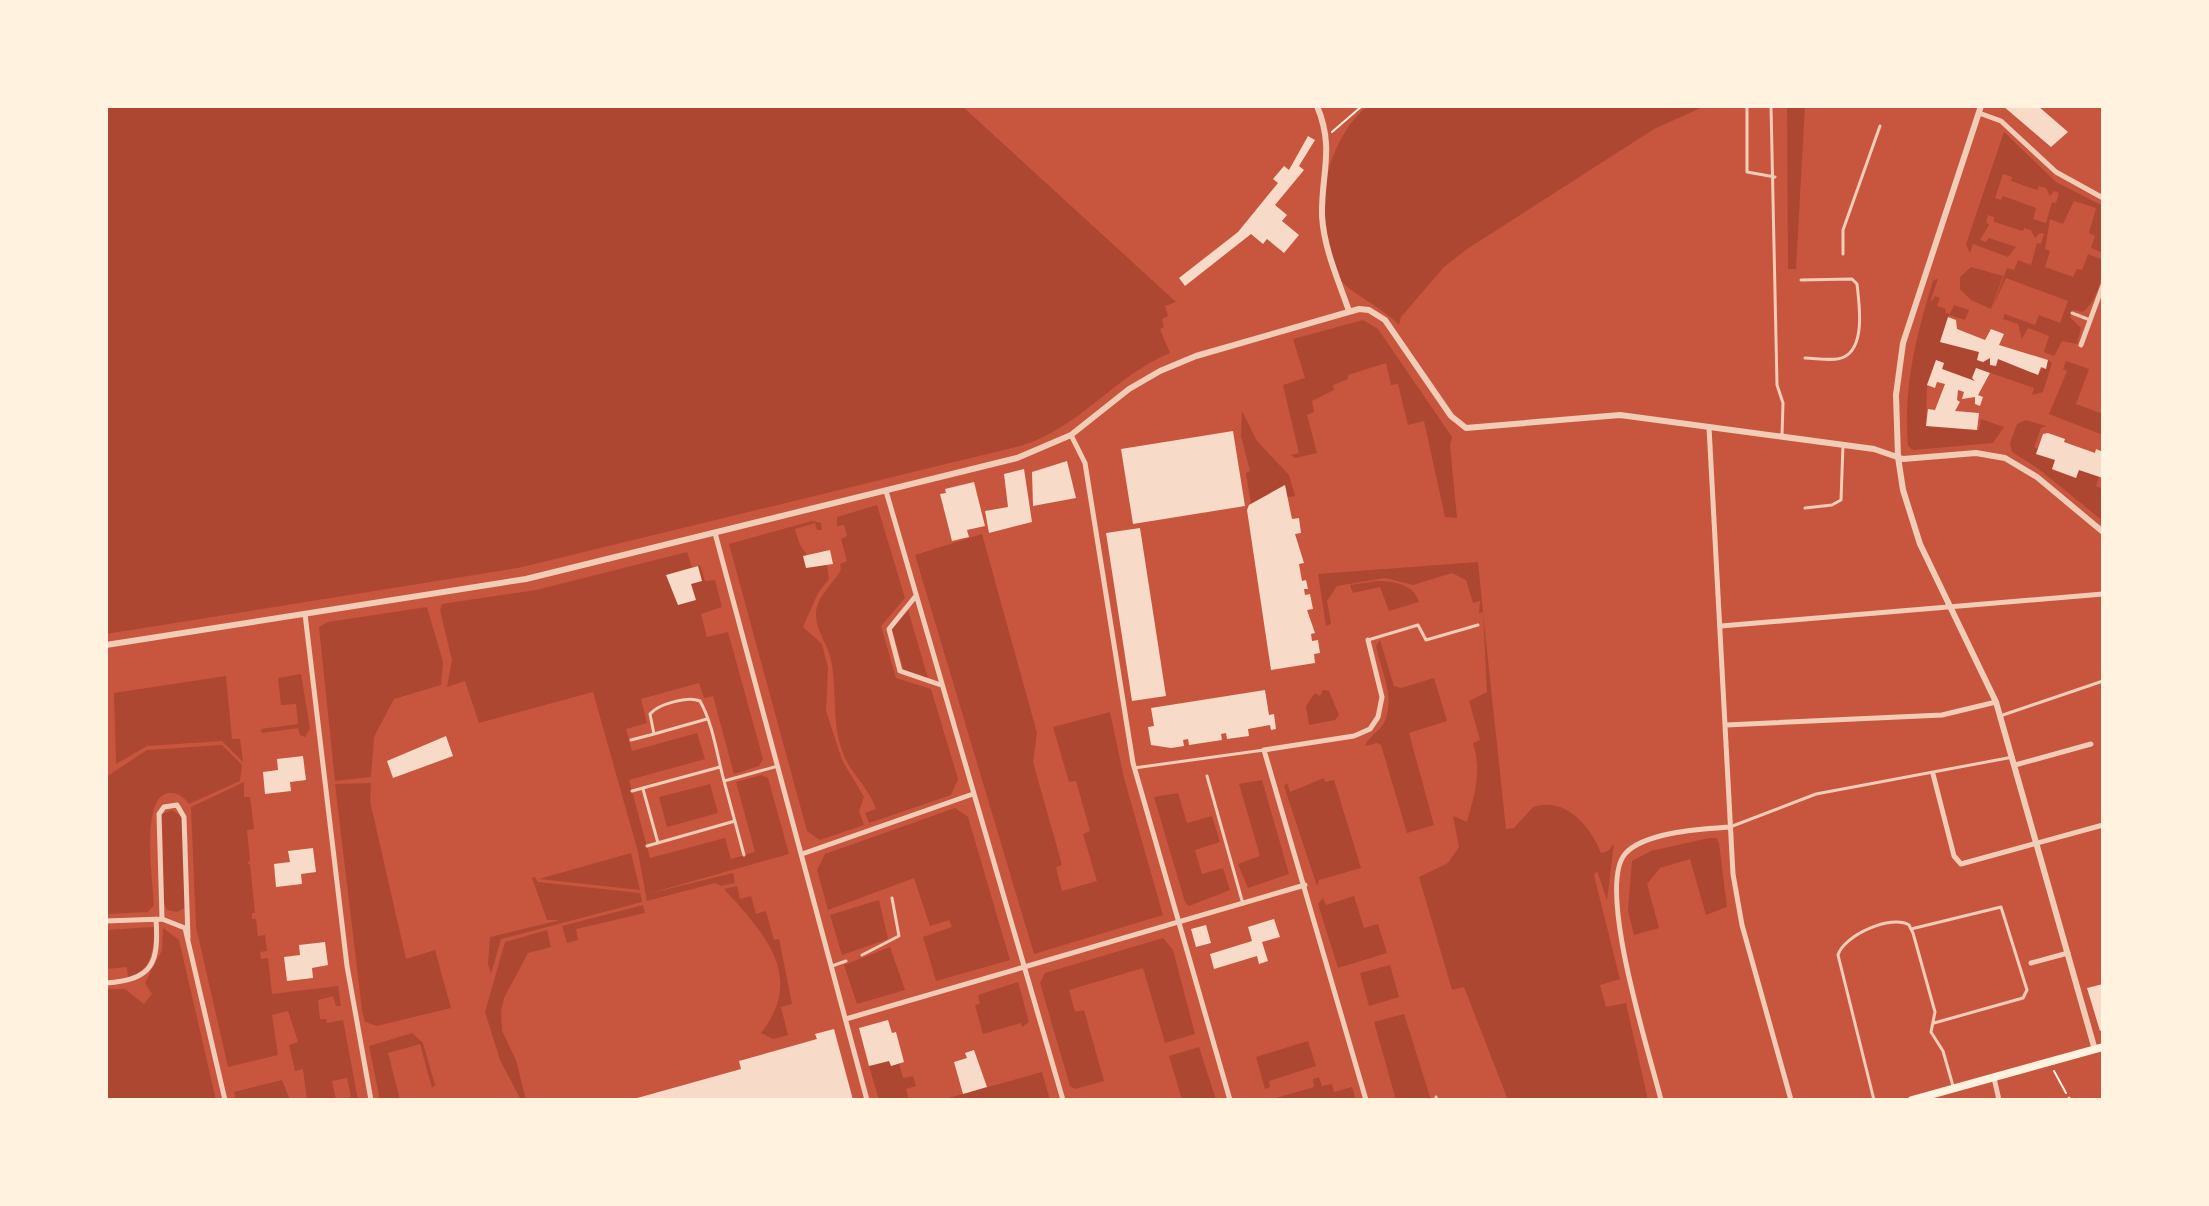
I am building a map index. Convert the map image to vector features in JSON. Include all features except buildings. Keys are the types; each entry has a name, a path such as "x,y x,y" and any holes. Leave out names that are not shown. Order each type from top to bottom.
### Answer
{"main road":[{"path":"1912,1100 2099,1049"}],"street":[{"path":"1317,106 1328,135 1323,232 1349,311"},
{"path":"2099,1049 2068,953 1996,702 1910,517 1898,457 1896,386 1903,343 1980,110 2001,121 2056,172 2103,198"},
{"path":"2081,345 2101,299 2103,285"},
{"path":"106,645 537,577 1031,454 1071,435 1129,389 1160,371 1196,356 1349,311 1369,310 1385,320 1451,416 1466,428 1610,415 1843,445 1908,459 1976,453 2005,458 2037,477 2103,532"},
{"path":"1709,427 1730,827 1737,903 1791,1100"},
{"path":"1071,435 1085,463 1134,768 1230,1100"},
{"path":"886,491 1063,1100"},
{"path":"715,533 867,1100"},
{"path":"1721,626 2103,594"},
{"path":"916,596 889,632 902,674 941,685"},
{"path":"305,614 347,966 371,1100"},
{"path":"1366,1100 1264,750 1359,735 1373,726 1381,708 1382,692 1368,640"},
{"path":"1726,725 1942,715 1996,702"},
{"path":"2015,765 2091,744"},
{"path":"1933,774 1958,863 2103,825"},
{"path":"802,854 973,794"},
{"path":"106,983 133,981 143,975 158,949 159,814 164,807 177,805 184,817 188,938 225,1100"},
{"path":"1661,1100 1616,917 1619,866 1630,850 1676,831 1730,827"},
{"path":"846,1019 1305,885"},
{"path":"106,921 159,919 180,924 188,938"},
{"path":"2031,963 2068,953"},
{"path":"1994,1078 1999,1100"}],"lane":[{"path":"1747,106 1747,172 1775,177"},
{"path":"1771,106 1775,177 1777,385 1783,403 1782,436"},
{"path":"1843,254 1843,230 1880,126"},
{"path":"1801,280 1852,279 1857,284 1858,335 1852,350 1837,359 1805,358"},
{"path":"2072,313 2090,320"},
{"path":"1805,508 1832,505 1841,500 1843,445"},
{"path":"1368,640 1418,625 1426,640 1478,625"},
{"path":"2000,716 2103,681"},
{"path":"654,734 651,711 698,699 707,719 744,855"},
{"path":"631,740 707,719"},
{"path":"1134,768 1264,750"},
{"path":"1730,827 1805,797 2013,757"},
{"path":"724,781 778,766"},
{"path":"632,791 720,767"},
{"path":"1207,776 1243,904"},
{"path":"643,788 658,843"},
{"path":"647,846 735,821"},
{"path":"862,955 899,936 892,898"},
{"path":"1911,929 2001,907 2027,990 2023,998 1934,1023"},
{"path":"1874,1100 1838,955 1844,941 1858,933 1900,921 1911,929 1935,1012 1933,1039 1944,1054 1954,1088"},
{"path":"832,966 846,961"}],"path":[{"path":"1328,135 1362,106"},
{"path":"2051,1062 2057,1081 2070,1099"}],"shaded area":[{"path":"106,106 962,106 1176,302 1165,306 1168,316 1162,319 1164,327 1160,329 1170,353 1131,375 1060,428 1020,446 518,568 106,634"},
{"path":"1368,106 1705,106 1654,129 1467,249 1444,267 1401,317 1399,325 1344,284 1330,258 1324,235 1325,185 1331,162 1353,121"},
{"path":"1787,106 1805,106 1796,269 1788,269"},
{"path":"2004,132 2056,182 2103,206 2103,253 2091,248 2095,236 2089,233 2096,208 2074,201 2063,224 2050,219 2045,249 2050,251 2045,267 2073,277 2077,269 2082,270 2088,254 2103,260 2100,281 2092,302 2083,312 2073,310 2070,317 2081,328 2077,344 2062,341 2054,356 2044,352 2049,336 2028,328 2022,339 2018,324 2003,319 2005,314 2035,325 2039,315 2060,323 2068,301 2006,278 1992,309 2007,268 2014,270 2018,260 2031,265 2037,243 2041,244 2044,234 2040,233 2035,238 2031,230 2024,228 2023,231 1994,222 1994,217 1988,215 1986,222 1989,225 1980,240 1986,242 1989,238 2016,247 2008,257 1973,244 1970,253 1966,244","holes":["2003,174 2012,177 2011,181 2037,190 2039,186 2046,188 2050,196 2054,191 2059,193 2056,203 2052,202 2046,223 2033,219 2036,208 2003,196 2001,200 1995,198"]},
{"path":"1971,267 2003,276 1991,309 1971,300 1960,289 1960,277"},
{"path":"1938,278 1930,303 1935,296 1940,298 1937,306 1946,309 1945,313 1950,314 1954,305 1969,310 1965,320 1949,315 1940,342 1979,352 1977,360 1983,362 1990,358 1990,364 1995,366 1998,359 2038,375 2048,360 2052,363 2043,392 2032,395 2034,388 1976,368 1975,381 1942,369 1944,363 1936,360 1927,385 1926,425 1979,430 1981,419 2004,427 1993,443 1913,450 1908,446 1907,403 1912,362 1933,281"},
{"path":"1363,320 1378,329 1452,437 1450,445 1457,518 1445,517 1424,421 1408,425 1398,384 1391,385 1386,363 1348,375 1348,379 1333,385 1334,390 1312,401 1314,412 1307,415 1317,453 1295,458 1291,455 1299,453 1283,385 1305,378 1293,339"},
{"path":"2066,361 2089,369 2076,404 2103,414 2103,435 2049,414 2067,371 2063,369"},
{"path":"1242,411 1257,441 1289,475 1295,496 1287,497 1284,485 1251,504 1246,473 1250,471 1241,436"},
{"path":"2026,420 2046,426 2041,428 2034,447 2038,449 2036,454 2055,460 2052,470 2076,478 2079,470 2099,477 2096,486 2103,489 2103,521 2036,467 2012,452 2010,443 2017,424"},
{"path":"877,505 905,598 881,626 896,678 931,689 958,779 951,795 869,823 865,813 876,809 847,762 838,737 831,660 816,613 822,596 841,570 840,564 847,561 841,539 847,536 844,525 837,526 837,517"},
{"path":"812,521 821,523 822,530 817,530 815,523 795,529 797,536 809,557 827,566 829,579 818,593 803,627 822,644 828,668 826,711 842,760 864,797 859,811 864,825 820,840 807,831 729,544"},
{"path":"982,534 1037,733 1033,762 1062,865 1056,867 1062,891 1097,881 1083,834 1090,831 1076,781 1069,782 1053,727 1110,712 1124,778 1163,915 1034,954 915,555"},
{"path":"687,552 692,567 700,565 705,581 715,580 722,607 701,614 707,637 728,632 763,759 759,766 734,774 713,696 704,698 699,683 641,699 647,723 626,729 632,751 697,733 705,759 629,780 650,858 725,838 731,859 755,852 736,782 761,775 768,778 789,854 647,894 733,873 735,883 721,886 715,883 647,901 638,852 593,692 479,723 465,681 447,687 452,660 440,610 442,604 536,590"},
{"path":"1478,562 1483,612 1479,613 1480,601 1473,603 1466,580 1452,573 1413,585 1385,578 1337,586 1327,601 1331,624 1326,626 1318,574"},
{"path":"1377,581 1408,587 1419,602 1389,611 1380,587 1353,593 1350,585"},
{"path":"427,607 443,662 441,685 394,699 374,737 371,777 335,781 319,627 328,622"},
{"path":"908,610 928,678 904,671 892,629"},
{"path":"1483,613 1506,829 1514,828 1533,807 1556,806 1576,816 1584,824 1601,853 1614,844 1607,900 1597,871 1594,875 1620,979 1600,985 1606,1007 1626,1003 1648,1100 1508,1100 1464,987 1452,990 1419,877 1448,863 1459,847 1453,816 1467,822 1473,801 1477,773 1473,743 1480,740 1469,701 1487,692"},
{"path":"1380,640 1394,686 1401,688 1434,678 1447,721 1409,733 1434,825 1407,833 1381,745 1365,746 1383,725 1388,711 1388,692 1376,646"},
{"path":"301,674 310,729 305,737 300,735 298,728 262,733 261,729 298,724 296,704 281,705 278,678"},
{"path":"226,676 232,739 240,739 243,762 222,741 147,746 116,764 114,693"},
{"path":"1323,690 1329,691 1339,715 1335,720 1309,725 1306,706 1315,693 1320,696"},
{"path":"222,745 242,765 240,781 189,804 175,793 159,798 154,809 150,842 154,905 148,912 106,914 106,777 147,750"},
{"path":"1324,778 1325,782 1334,780 1361,868 1319,880 1317,886 1284,786 1287,783 1290,792"},
{"path":"1262,780 1289,874 1248,888 1238,864 1260,856 1239,784"},
{"path":"244,782 244,797 250,797 254,829 247,830 250,860 247,864 250,864 255,913 252,913 252,919 256,919 258,936 265,935 267,951 260,952 261,959 268,958 272,994 338,986 341,1006 336,1006 333,996 318,1000 320,1019 326,1019 327,1023 343,1020 358,1100 338,1100 351,1097 347,1078 332,1081 336,1100 307,1100 303,1069 295,1071 289,1045 298,1042 288,1011 272,1015 278,1055 228,1067 196,927 191,807"},
{"path":"371,783 370,801 406,959 435,950 451,1008 377,1026 365,1022 362,1010 335,784"},
{"path":"710,784 718,813 667,827 659,797"},
{"path":"1178,793 1187,823 1212,816 1220,842 1195,850 1202,874 1223,868 1230,890 1189,906 1185,902 1154,797"},
{"path":"955,808 968,817 1010,960 936,981 923,937 952,927 949,920 930,926 914,878 828,910 817,870 825,854"},
{"path":"172,810 182,817 185,908 177,912 167,910 164,903 162,814"},
{"path":"1716,838 1719,843 1727,907 1706,915 1690,859 1660,868 1647,884 1659,928 1634,935 1628,911 1632,861 1651,851"},
{"path":"631,853 640,890 539,879"},
{"path":"535,877 538,882 640,893 642,902 501,939 491,974 488,964 490,937 560,920 547,920 532,878"},
{"path":"737,886 740,899 751,896 756,914 766,911 774,940 779,939 792,1004 781,1007 788,1035 773,1039 761,1033 774,1012 780,992 779,974 765,938 724,889"},
{"path":"1354,896 1364,928 1378,924 1387,953 1338,968 1318,904 1323,898 1326,905"},
{"path":"879,900 888,939 842,955 830,915"},
{"path":"643,905 645,913 576,929 578,940 567,943 562,926"},
{"path":"154,927 152,951 142,970 128,977 127,967 106,969 106,930"},
{"path":"163,928 179,940 216,1100 106,1100 106,989 125,989 144,1004 152,994 145,983 162,950"},
{"path":"547,930 551,947 528,953 504,998 501,1011 502,1031 516,1060 526,1100 521,1100 500,1060 485,1012 505,942"},
{"path":"1163,938 1173,950 1195,1034 1165,1043 1143,968 1069,990 1075,1012 1084,1010 1104,1081 1075,1089 1070,1086 1040,983 1045,973"},
{"path":"890,947 905,990 857,1004 844,965"},
{"path":"1390,965 1399,997 1369,1006 1360,973"},
{"path":"1018,982 1029,1022 1022,1027 1021,1023 983,1034 975,1005 980,1004 978,995"},
{"path":"1404,1014 1431,1100 1396,1100 1374,1022"},
{"path":"412,1033 423,1043 435,1085 432,1088 420,1044 388,1053 400,1100 380,1100 369,1046"},
{"path":"1308,1041 1316,1066 1269,1081 1270,1087 1265,1089 1256,1057"},
{"path":"1199,1047 1216,1100 1182,1100 1169,1056"},
{"path":"889,1061 899,1063 903,1078 913,1076 916,1086 906,1089 909,1100 879,1100 869,1066"},
{"path":"1042,1072 1050,1100 941,1100"},
{"path":"1319,1077 1322,1086 1332,1084 1334,1092 1352,1087 1356,1100 1269,1100 1314,1087 1313,1079"},
{"path":"282,1080 290,1100 236,1100 234,1092"}]}
